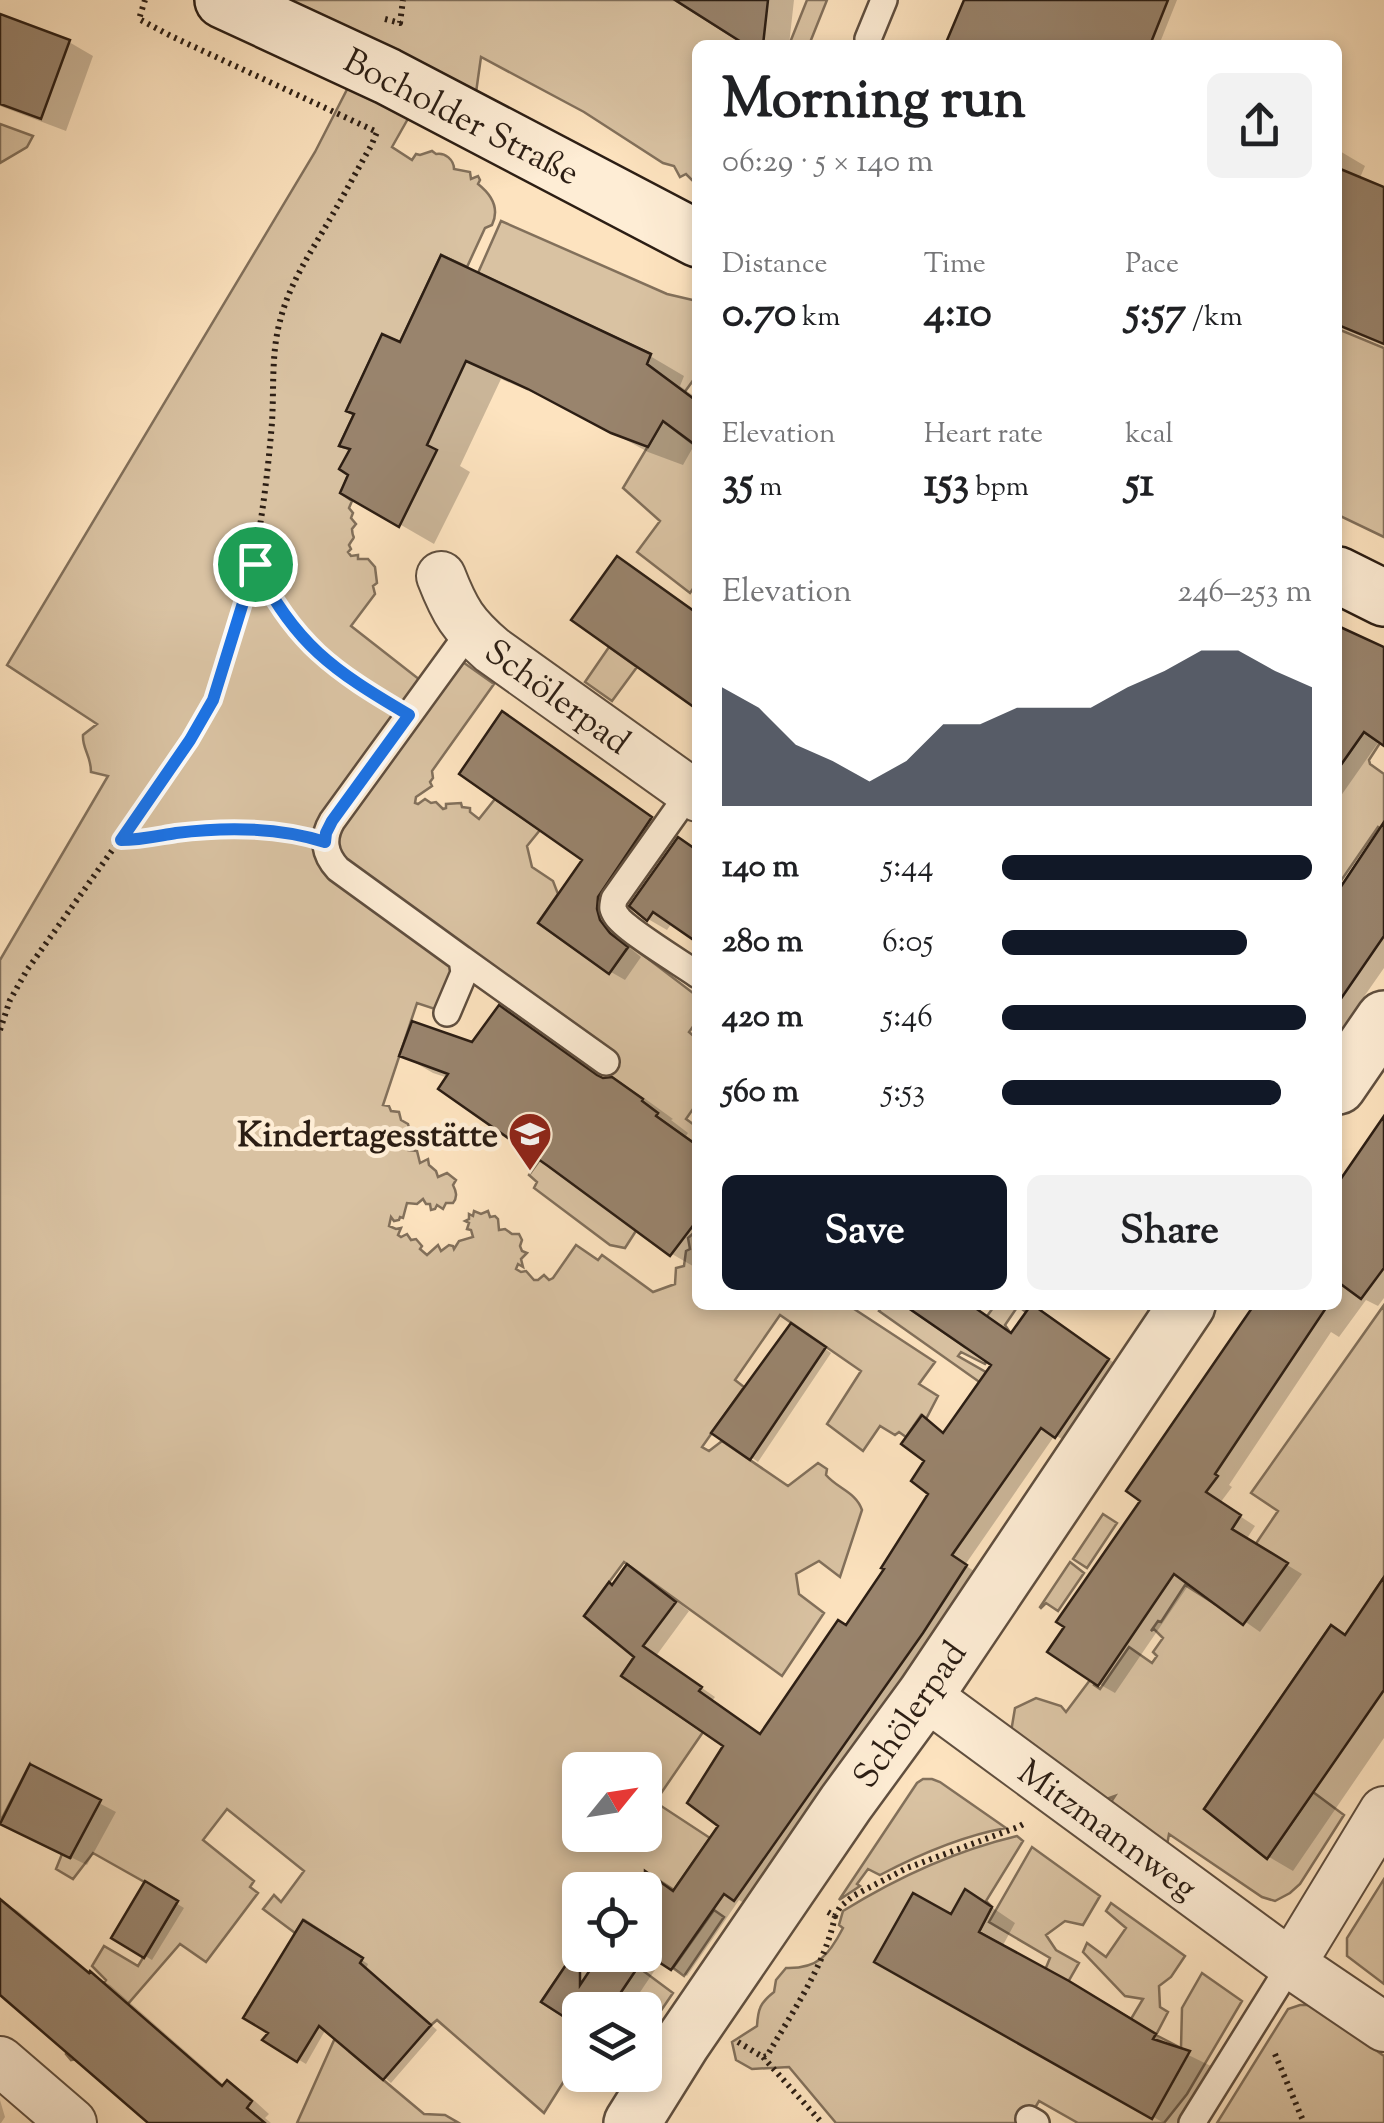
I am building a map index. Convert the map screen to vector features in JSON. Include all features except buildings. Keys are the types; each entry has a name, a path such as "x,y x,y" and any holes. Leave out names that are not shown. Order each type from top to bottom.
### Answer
{"street":[{"name":"Bocholder Straße","path":"223,0 284,14 387,76 692,237"},
{"name":"Schölerpad","path":"441,576 457,614 492,650 692,793"},
{"path":"1342,577 1384,598"},
{"path":"1342,1080 1384,1019"},
{"name":"Schölerpad","path":"632,2123 698,2018 924,1695 1184,1310"},
{"name":"Mitzmannweg","path":"924,1695 1291,1964 1384,2027"},
{"path":"1291,1964 1384,1811"},
{"path":"0,2061 56,2118"}],"lane":[{"path":"868,39 884,0"},
{"path":"470,630 332,821 325,842 330,858 338,869 606,1062"},
{"path":"692,797 612,906 625,925 692,971"},
{"path":"447,1014 464,973 462,959"},
{"path":"1192,2123 1291,1964"}],"path":[{"path":"0,1030 10,1000 27,970 190,740 213,700 255,564 270,455 274,348 287,296 377,132 139,20 146,0"},
{"path":"400,23 403,0"},
{"path":"255,564 275,602 319,655 357,684 409,715"},
{"path":"121,840 244,830 302,834 325,842"},
{"path":"762,2057 812,1975 840,1907 853,1896 928,1858 1018,1827 1062,1795"},
{"path":"790,1887 834,1916"},
{"path":"1258,2016 1304,2123"},
{"path":"698,2018 762,2057 822,2123"}],"shaded area":[{"path":"284,0 675,0 738,40 692,40 692,180 686,174 680,177 674,166 663,163 584,112 481,57 472,121 422,94 392,147 412,160 416,154 443,154 454,169 470,172 471,179 478,176 478,184 491,197 495,213 467,267 441,255 400,342 382,335 346,411 354,414 339,446 350,449 348,475 341,493 352,501 349,508 356,524 348,552 358,555 358,559 368,559 375,567 377,583 373,586 375,594 351,626 429,687 326,849 462,959 447,1013 417,1003 383,1105 399,1112 401,1120 408,1124 406,1146 417,1151 420,1163 428,1159 438,1177 447,1173 456,1180 456,1198 443,1209 437,1205 431,1210 423,1199 417,1204 407,1203 403,1218 394,1221 391,1217 389,1226 401,1228 401,1237 407,1234 411,1240 416,1239 427,1255 438,1245 441,1251 449,1245 454,1249 459,1241 473,1237 465,1221 469,1214 488,1211 490,1217 498,1219 499,1230 519,1234 522,1251 527,1253 521,1259 523,1267 518,1264 516,1269 526,1271 534,1280 544,1275 549,1280 553,1278 576,1245 598,1260 602,1255 653,1292 675,1284 676,1268 684,1266 686,1251 690,1249 688,1238 692,1234 692,1310 856,1310 935,1362 919,1384 938,1396 926,1419 921,1415 906,1437 880,1426 863,1451 827,1424 861,1371 780,1315 735,1380 744,1387 702,1447 709,1451 722,1441 788,1486 818,1463 827,1469 826,1475 856,1499 862,1510 840,1577 819,1561 796,1574 799,1594 824,1613 782,1676 624,1562 584,1616 607,1635 642,1645 622,1676 703,1732 662,1792 662,1752 562,1752 562,1852 662,1852 662,1807 710,1838 674,1890 662,1882 662,1872 562,1872 562,1971 541,2002 562,2015 562,2084 544,2113 437,2020 431,2025 398,1996 350,2052 424,2114 445,2115 459,2123 297,2123 352,2000 343,1989 362,1958 304,1920 295,1933 263,1909 274,1895 281,1902 304,1871 227,1809 203,1840 254,1881 250,1887 258,1893 206,1962 180,1944 80,2058 71,2060 66,2054 90,2026 78,2016 106,1980 92,1966 104,1946 138,1966 178,1901 93,1853 73,1879 56,1869 62,1854 70,1857 30,1764 0,1822 0,960 108,776 91,772 84,744 83,735 97,724 7,665 315,152 360,64"},
{"path":"807,0 827,0 811,40 791,40"},
{"path":"0,124 33,136 27,147 0,163"},
{"path":"501,221 667,294 692,300 692,382 665,419 628,403 651,354 478,273"},
{"path":"1342,331 1384,348 1384,537 1342,517"},
{"path":"663,421 692,443 690,593 637,552 660,521 623,488"},
{"path":"609,647 637,667 612,701 585,682"},
{"path":"460,660 494,684 432,771 432,786 416,797 415,803 425,799 443,809 446,804 461,803 479,819 495,799 540,830 527,846 532,867 553,881 558,894 538,923 609,973 630,945 692,992 689,1032 692,1110 686,1119 692,1123 692,1142 340,856 336,846 339,831"},
{"path":"1364,732 1380,743 1369,760 1384,774 1384,831 1378,827 1342,879 1342,763"},
{"path":"544,1154 641,1223 625,1248 610,1245 534,1188 537,1182 529,1175"},
{"path":"1384,1305 1384,1577 1371,1596 1355,1642 1331,1625 1204,1809 1267,1859 1313,1792 1344,1815 1300,1884 1275,1901 1262,1897 1169,1834 1165,1856 1102,1816 1115,1796 1098,1802 1009,1744 1015,1708 1036,1698 1061,1706 1066,1712 1102,1664 1105,1668 1094,1685 1100,1689 1129,1647 1152,1663 1157,1656 1153,1652 1163,1638 1154,1629 1151,1631 1185,1585 1215,1604 1278,1511 1251,1493"},
{"path":"911,1310 965,1347 991,1310 1015,1310 1005,1325 1009,1331 985,1364 961,1352 958,1356 991,1375 985,1386 879,1311"},
{"path":"1103,1514 1117,1523 1087,1568 1073,1559"},
{"path":"1070,1562 1084,1573 1058,1611 1046,1603 1041,1608 1040,1607"},
{"path":"923,1779 940,1782 1006,1828 941,1847 880,1875 868,1869 857,1884 860,1886 839,1900 917,1783"},
{"path":"1017,1836 1023,1841 986,1901 992,1907 979,1932 1045,1970 1050,1958 989,1922 1032,1847 1100,1896 1083,1925 1065,1921 1046,1935 1056,1950 1079,1963 1068,1982 1131,2019 1143,1999 1125,1996 1083,1952 1087,1943 1106,1957 1126,1928 1106,1911 1111,1903 1185,1956 1171,1977 1159,1986 1160,2007 1168,2012 1156,2035 1181,2048 1182,2008 1202,1973 1242,2001 1187,2094 1164,2123 1078,2123 1039,2101 1026,2123 836,2123 789,2067 752,2069 736,2060 732,2042 757,2026 761,2007 774,1992 776,1980 786,1968 806,1966 827,1953 843,1928 839,1925 843,1911 927,1866"},
{"path":"1384,1879 1384,1984 1347,1956 1347,1938"},
{"path":"714,1910 724,1917 684,1976 673,1968"},
{"path":"635,1972 645,1972 673,1993 662,2009 662,1992 621,1992"},
{"path":"1313,2005 1384,2056 1384,2123 1217,2123 1288,2009"}],"place":[{"name":"Kindertagesstätte","path":"530,1172"}],"route":[{"path":"255,564 275,602 319,655 357,684 409,715 332,821 325,842 302,834 244,830 121,840 213,700 255,564"}]}
